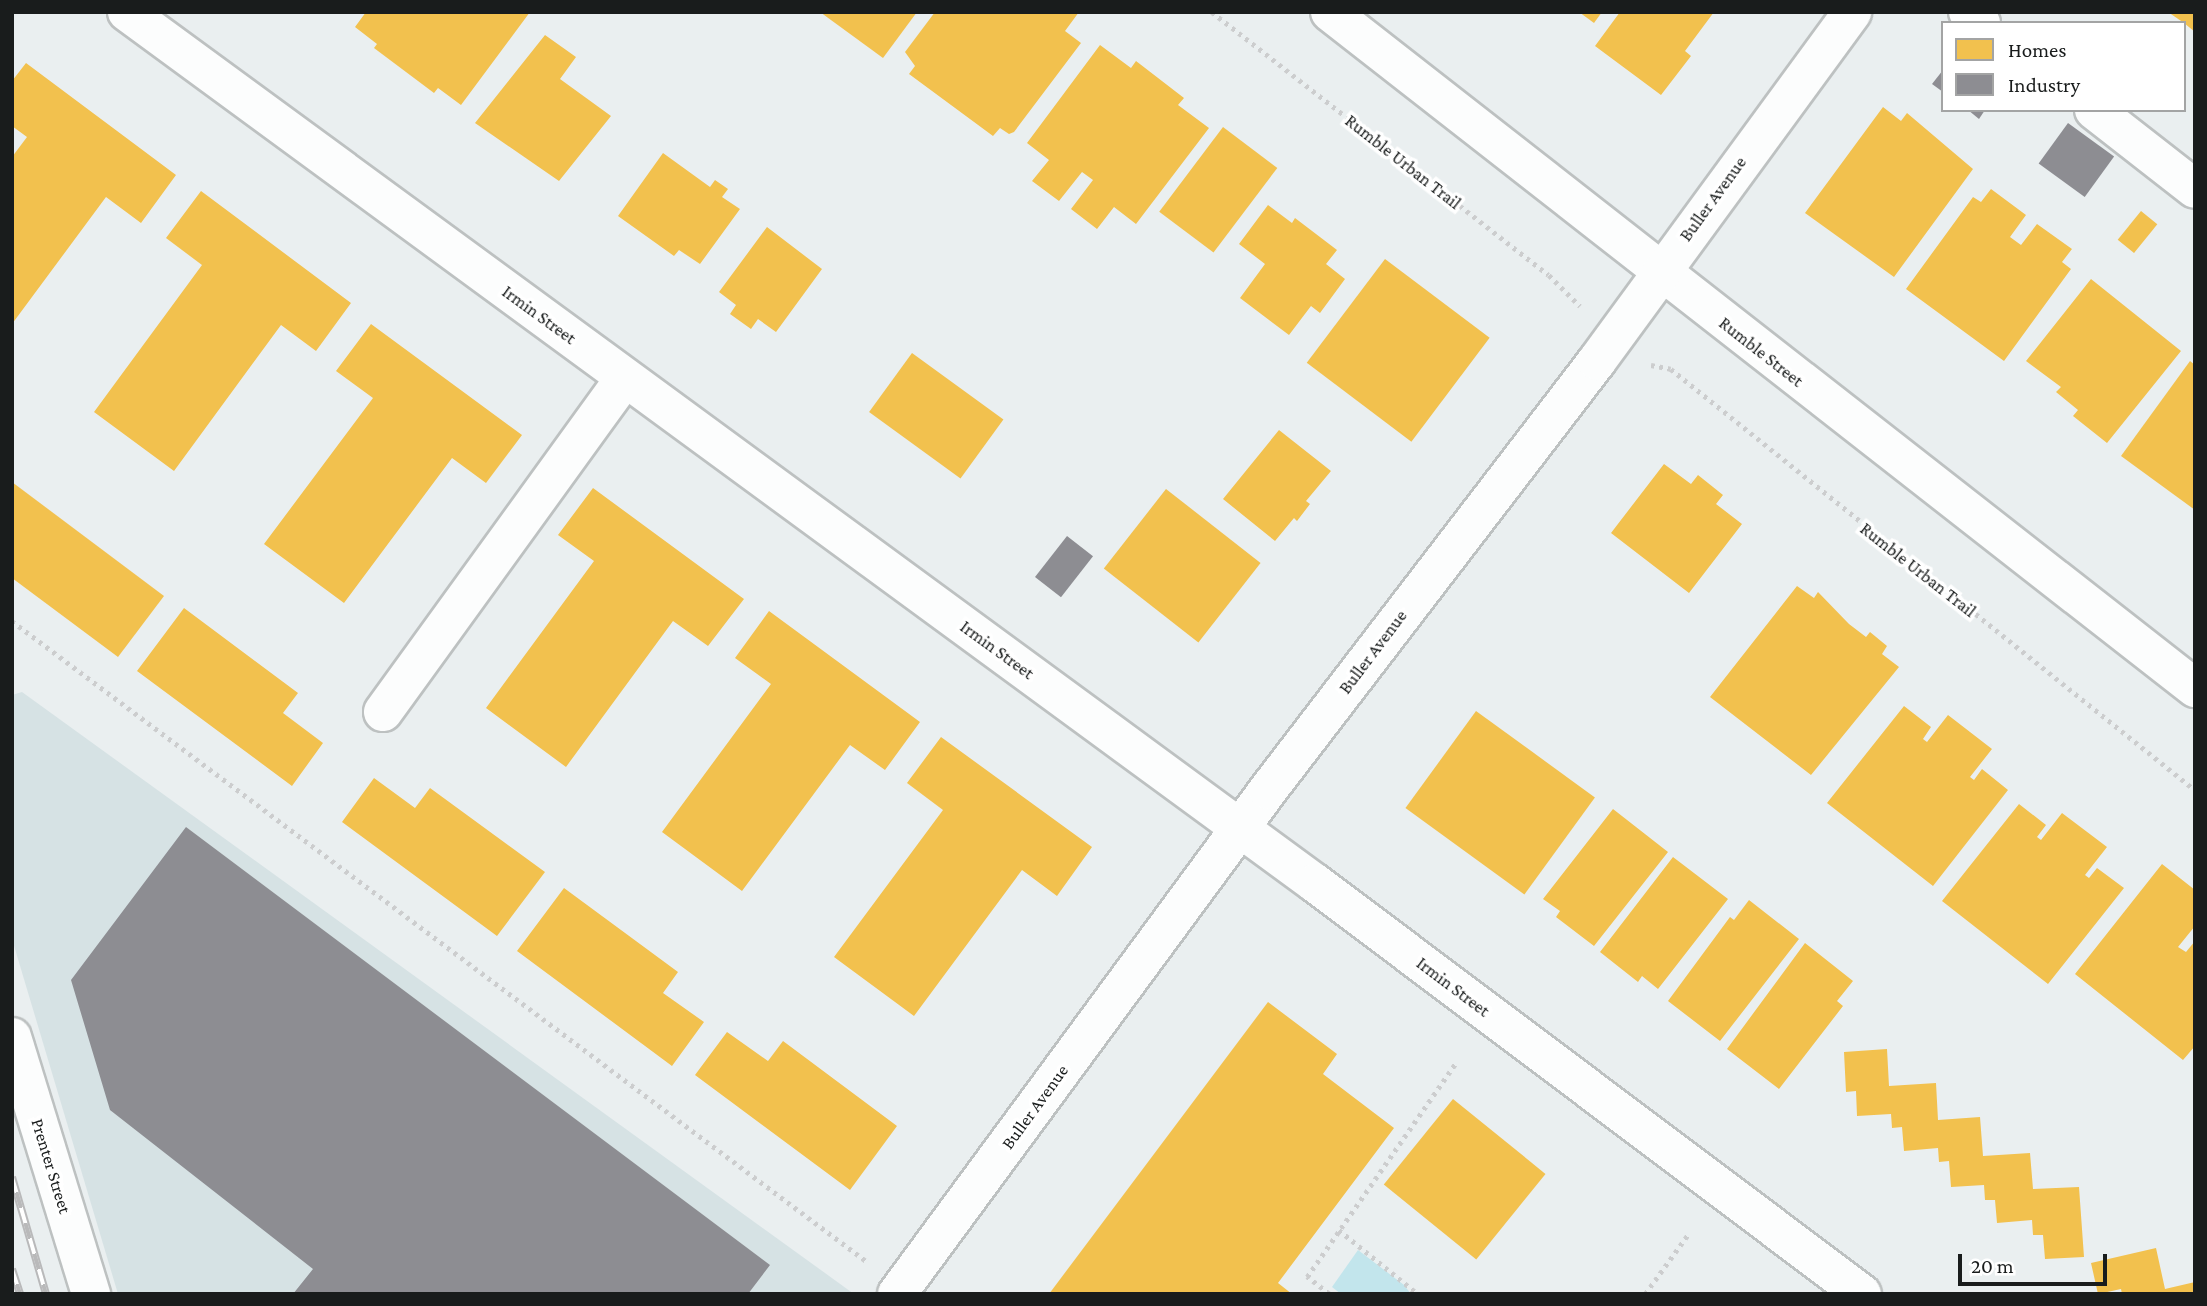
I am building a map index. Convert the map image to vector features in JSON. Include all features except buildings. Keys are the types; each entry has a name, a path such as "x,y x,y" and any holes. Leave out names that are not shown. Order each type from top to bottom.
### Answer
{"street":[{"name":"Irmin Street","path":"127,12 1240,828 1862,1294"},
{"name":"Rumble Street","path":"1330,12 2195,688"},
{"name":"Buller Avenue","path":"886,1281 1240,828 1660,272 1852,12"},
{"path":"2097,112 2195,189"},
{"path":"383,712 625,378"},
{"name":"Prenter Street","path":"12,1037 91,1294"}],"path":[{"name":"Rumble Urban Trail","path":"1212,12 1549,275 1590,316"},
{"name":"Rumble Urban Trail","path":"1646,360 1671,369 2195,790"},
{"path":"12,621 886,1281"},
{"path":"1329,1294 1307,1277 1455,1064"},
{"path":"1339,1230 1418,1294"},
{"path":"1645,1294 1687,1236"}],"shaded area":[{"path":"22,692 854,1294 118,1294 12,939 12,695"},
{"path":"1358,1250 1404,1285 1411,1294 1341,1294 1332,1287"}],"railway":[{"path":"12,1177 46,1294"},
{"path":"12,1269 20,1294"}]}
